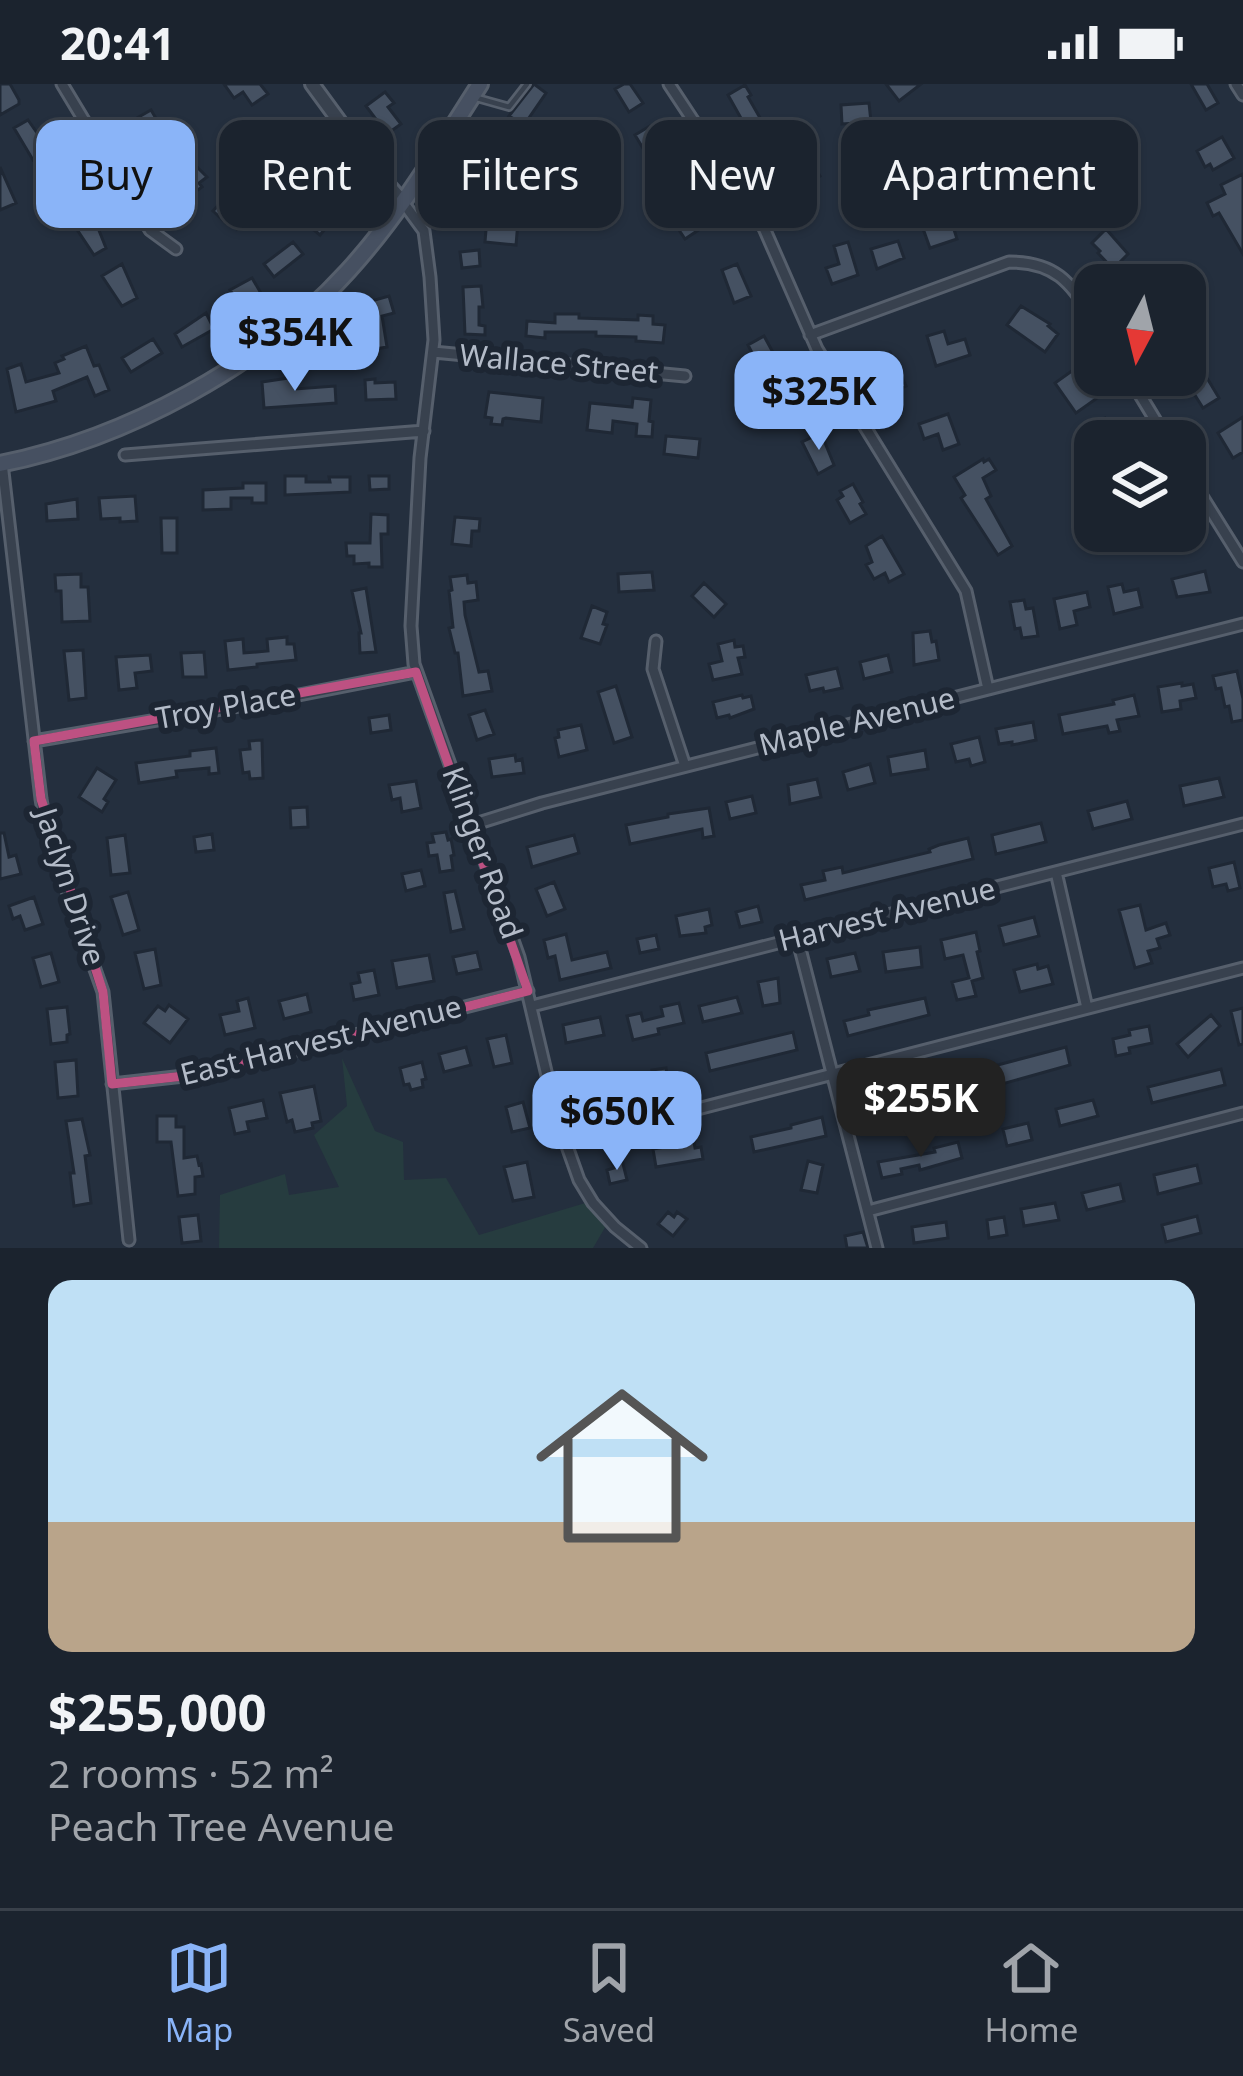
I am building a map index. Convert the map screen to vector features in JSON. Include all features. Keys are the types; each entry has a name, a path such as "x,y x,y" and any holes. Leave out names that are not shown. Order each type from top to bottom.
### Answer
{"main road":[{"path":"0,462 46,454 112,430 209,381 317,302 402,201 476,90"}],"street":[{"path":"62,84 150,230 176,249"},
{"path":"311,84 402,201"},
{"path":"669,84 764,228 810,335 966,591 988,688"},
{"path":"1236,84 1243,95"},
{"name":"Klinger Road","path":"402,201 424,230 433,352 411,626 416,672 519,957 557,1118 579,1180 593,1203 641,1248"},
{"path":"810,335 1009,262 1057,273 1074,289"},
{"name":"Wallace Street","path":"433,352 686,376"},
{"path":"125,455 424,431"},
{"name":"Jaclyn Drive","path":"0,462 47,834 104,992 129,1240"},
{"path":"1206,503 1243,562"},
{"name":"Maple Avenue","path":"472,825 542,803 1243,624"},
{"path":"656,641 652,669 685,766"},
{"name":"Troy Place","path":"34,741 416,672"},
{"name":"Harvest Avenue","path":"532,1006 1243,824"},
{"path":"1056,872 1087,1008"},
{"path":"797,937 877,1248"},
{"path":"566,1143 1243,968"},
{"name":"East Harvest Avenue","path":"112,1084 202,1074 528,991"},
{"path":"868,1211 1243,1113"}],"lane":[{"path":"476,90 509,107 526,84"}],"highlighted area":[{"path":"416,672 528,991 202,1074 112,1084 103,992 41,799 34,741"}],"green space":[{"path":"342,1058 375,1131 403,1142 404,1180 446,1178 479,1235 592,1201 610,1219 593,1248 219,1248 220,1195 285,1174 289,1195 339,1187 314,1135 347,1106"}],"building":[{"path":"0,84 10,84 19,104 0,115"},
{"path":"224,84 260,84 268,94 252,105 243,92 234,98"},
{"path":"534,84 546,93 527,120 509,116"},
{"path":"630,84 643,103 629,112 615,89"},
{"path":"886,84 921,84 899,101"},
{"path":"1191,84 1207,84 1218,103 1206,110"},
{"path":"745,85 761,120 742,120 728,95"},
{"path":"385,92 394,103 388,107 401,124 394,129 394,120 376,120 366,106"},
{"path":"869,103 871,120 842,120 841,105"},
{"path":"151,110 157,120 138,120"},
{"path":"28,120 36,131 36,158 33,160 14,128"},
{"path":"645,129 645,152 635,135"},
{"path":"1222,137 1234,158 1213,170 1210,164 1205,167 1197,151"},
{"path":"195,165 207,177 199,183 202,187 195,192"},
{"path":"0,167 16,203 0,210"},
{"path":"1243,174 1243,254 1219,213 1213,216 1207,203 1225,194 1221,185"},
{"path":"76,228 98,228 106,248 94,255"},
{"path":"486,228 517,228 516,245 485,242"},
{"path":"682,228 702,228 685,239"},
{"path":"923,228 954,228 957,239 930,248"},
{"path":"1106,229 1128,254 1118,264 1108,264 1092,243"},
{"path":"898,241 904,258 877,269 871,249"},
{"path":"293,242 303,254 274,277 264,264"},
{"path":"848,242 858,275 832,284 826,268 839,264 834,246"},
{"path":"479,250 480,266 462,268 460,252"},
{"path":"122,264 137,298 122,306 102,276"},
{"path":"737,264 751,296 734,303 722,270"},
{"path":"252,278 262,295 229,313 221,299"},
{"path":"481,286 479,325 485,326 485,335 465,334 463,287"},
{"path":"389,296 394,313 382,316 387,347 364,351 361,335 372,333 364,303"},
{"path":"1021,306 1058,334 1045,352 1007,325"},
{"path":"206,313 214,329 182,347 175,334"},
{"path":"555,314 638,320 638,315 653,316 653,324 665,325 663,343 596,336 596,332 526,336 527,321 555,323"},
{"path":"944,331 948,344 965,339 970,355 936,366 927,336"},
{"path":"764,336 782,369 765,378 748,345"},
{"path":"153,339 162,353 131,372 122,358"},
{"path":"86,346 109,390 95,396 87,377 53,391 56,401 16,412 7,369 21,364 26,382 59,373 55,363 62,356"},
{"path":"890,352 906,386 894,391 890,382 884,385 873,360"},
{"path":"1074,369 1074,396 1100,396 1076,413 1055,383"},
{"path":"1206,376 1219,398 1203,408 1196,396 1206,396"},
{"path":"295,377 296,389 335,386 336,403 264,408 262,382"},
{"path":"375,379 375,383 395,382 396,399 366,400 365,380"},
{"path":"799,391 814,414 798,424 784,400"},
{"path":"489,392 543,398 541,422 506,418 502,425 491,424 492,418 485,417"},
{"path":"633,398 651,400 652,437 636,436 637,424 613,421 612,433 587,430 590,403 632,407"},
{"path":"948,414 959,444 943,450 938,434 924,439 919,424"},
{"path":"1243,417 1243,452 1233,458 1218,433"},
{"path":"821,433 834,465 818,474 802,442"},
{"path":"666,436 700,439 698,458 664,454"},
{"path":"989,459 996,470 983,478 991,496 986,499 1012,546 998,555 961,498 965,495 954,477"},
{"path":"285,476 306,476 306,482 350,477 350,492 285,495"},
{"path":"369,476 389,476 389,489 370,490"},
{"path":"243,483 266,483 266,503 231,498 231,509 203,510 203,490 243,488"},
{"path":"853,484 866,514 850,523 837,500 843,496 840,491"},
{"path":"135,496 137,521 101,519 99,498"},
{"path":"77,499 78,519 47,521 46,504"},
{"path":"371,514 388,515 388,534 381,534 382,567 354,564 354,556 347,556 346,543 370,543"},
{"path":"455,517 480,519 479,531 472,531 471,546 452,544"},
{"path":"161,518 177,518 177,553 162,553"},
{"path":"882,536 904,574 889,582 885,573 874,579 866,565 872,562 866,546"},
{"path":"1205,571 1210,592 1177,597 1172,579"},
{"path":"652,572 654,590 619,592 618,574"},
{"path":"81,574 81,587 88,587 90,621 62,622 55,575"},
{"path":"467,575 468,583 476,582 478,600 464,602 465,615 479,672 488,671 492,691 463,696 458,653 449,628 453,627 449,591 450,577"},
{"path":"704,583 726,604 714,617 692,596"},
{"path":"1122,584 1124,592 1138,589 1142,607 1114,614 1108,587"},
{"path":"366,588 376,652 360,653 352,591"},
{"path":"1087,592 1090,607 1074,611 1077,625 1060,629 1054,599"},
{"path":"1024,600 1026,609 1033,608 1038,636 1022,638 1020,628 1015,629 1010,602"},
{"path":"592,606 607,612 600,644 581,638"},
{"path":"930,631 939,660 914,665 913,633"},
{"path":"287,637 287,644 294,644 296,660 228,670 225,641 243,639 244,653 268,651 267,639"},
{"path":"734,640 735,647 743,646 745,657 738,658 742,674 713,680 709,664 722,661 718,644"},
{"path":"83,650 86,698 69,700 64,651"},
{"path":"204,652 206,677 183,677 181,653"},
{"path":"150,655 152,671 135,673 137,688 119,690 116,657"},
{"path":"888,655 892,672 864,679 860,662"},
{"path":"837,668 842,688 810,691 806,675"},
{"path":"1237,671 1243,720 1232,722 1213,676"},
{"path":"1193,684 1196,698 1180,701 1181,709 1162,712 1158,687"},
{"path":"616,686 632,737 614,743 598,692"},
{"path":"1134,695 1139,716 1117,720 1120,731 1109,733 1107,726 1063,734 1059,715"},
{"path":"751,696 754,709 717,718 713,702"},
{"path":"485,710 494,734 477,740 469,715"},
{"path":"389,715 391,730 371,733 369,718"},
{"path":"1033,722 1036,740 999,744 996,729"},
{"path":"581,725 587,750 559,757 558,730"},
{"path":"979,737 985,762 971,766 969,759 956,762 951,744"},
{"path":"262,740 263,778 250,779 249,772 243,773 240,750 250,749 249,741"},
{"path":"216,748 219,773 209,774 209,768 176,771 177,777 139,783 136,763"},
{"path":"925,750 928,769 891,775 888,757"},
{"path":"515,755 516,761 522,759 524,773 492,777 489,759"},
{"path":"870,764 875,783 848,790 843,772"},
{"path":"97,768 116,780 102,812 79,797"},
{"path":"1219,778 1224,797 1184,806 1180,786"},
{"path":"817,779 821,797 790,804 788,785"},
{"path":"416,781 421,808 402,812 400,798 392,800 389,785"},
{"path":"752,796 756,813 730,819 726,802"},
{"path":"1127,801 1132,819 1093,829 1088,811"},
{"path":"307,807 308,827 291,828 290,808"},
{"path":"709,808 714,836 703,838 702,829 630,844 626,825"},
{"path":"1041,823 1046,842 996,854 992,835"},
{"path":"446,832 454,855 453,870 440,872 437,855 429,856 427,843 434,842 432,834"},
{"path":"0,833 4,833 9,857 16,855 21,874 0,879"},
{"path":"212,834 214,850 196,852 194,837"},
{"path":"125,835 130,873 111,875 107,838"},
{"path":"574,835 579,853 532,867 527,847"},
{"path":"968,838 973,859 805,900 801,885 825,880 823,871 842,867 843,873"},
{"path":"1234,862 1240,888 1213,887 1209,868"},
{"path":"421,870 425,886 406,891 402,874"},
{"path":"554,882 565,909 547,916 536,889"},
{"path":"455,891 464,929 451,932 444,893"},
{"path":"128,892 139,930 123,935 111,897"},
{"path":"34,897 43,924 25,930 20,916 13,919 9,906"},
{"path":"1140,905 1146,930 1166,923 1170,935 1157,939 1160,948 1148,951 1152,963 1135,968 1119,910"},
{"path":"758,906 762,922 740,927 736,912"},
{"path":"709,909 712,925 705,927 706,933 680,936 676,916"},
{"path":"1034,917 1039,936 1004,945 999,926"},
{"path":"976,932 983,978 972,981 976,996 957,1000 952,982 969,978 963,955 945,959 941,940"},
{"path":"566,934 572,960 607,952 611,968 560,980 555,956 548,958 544,940"},
{"path":"656,935 659,949 640,953 637,939"},
{"path":"920,947 922,967 886,972 883,952"},
{"path":"155,949 161,985 144,989 135,953"},
{"path":"477,952 481,969 457,974 453,957"},
{"path":"51,953 59,982 41,987 33,958"},
{"path":"855,953 860,971 831,977 827,959"},
{"path":"429,955 434,981 397,988 392,961"},
{"path":"1037,964 1038,969 1048,966 1053,984 1020,992 1014,970"},
{"path":"374,970 379,995 354,1000 351,984 360,982 358,973"},
{"path":"778,978 780,1003 763,1006 758,982"},
{"path":"307,994 311,1012 284,1019 279,1001"},
{"path":"737,997 742,1013 703,1022 699,1006"},
{"path":"248,998 255,1028 225,1035 220,1015 239,1011 237,1001"},
{"path":"925,998 929,1015 848,1036 844,1021 869,1015 868,1010"},
{"path":"679,1003 684,1023 633,1040 627,1016 641,1013 643,1021 663,1016 661,1007"},
{"path":"169,1005 188,1019 170,1043 144,1023 158,1006 165,1011"},
{"path":"67,1007 67,1042 51,1044 47,1009"},
{"path":"1243,1008 1243,1044 1239,1045 1231,1011"},
{"path":"1211,1015 1220,1026 1188,1057 1177,1044"},
{"path":"600,1017 604,1035 566,1043 563,1025"},
{"path":"1149,1026 1152,1043 1116,1056 1113,1039"},
{"path":"793,1032 797,1050 710,1071 706,1053"},
{"path":"506,1035 512,1063 494,1067 487,1039"},
{"path":"466,1047 471,1065 444,1072 439,1054"},
{"path":"1066,1047 1070,1065 995,1086 990,1067"},
{"path":"76,1060 78,1096 58,1098 55,1062"},
{"path":"422,1062 423,1087 411,1090 409,1084 404,1085 400,1068"},
{"path":"666,1068 670,1092 649,1095 647,1080 654,1079 652,1070"},
{"path":"1221,1069 1225,1085 1152,1103 1148,1087"},
{"path":"621,1076 626,1107 590,1113 585,1084"},
{"path":"965,1076 969,1094 962,1096 963,1102 948,1105 946,1098 934,1100 931,1082"},
{"path":"314,1086 321,1121 295,1132 292,1120 287,1122 280,1093"},
{"path":"898,1089 902,1108 878,1120 872,1096"},
{"path":"263,1100 267,1118 247,1122 249,1131 235,1134 229,1108"},
{"path":"1093,1100 1098,1116 1060,1126 1056,1109"},
{"path":"523,1102 530,1128 512,1132 506,1107"},
{"path":"157,1116 176,1116 176,1127 184,1127 184,1158 197,1156 203,1176 195,1177 195,1194 178,1196 171,1142 157,1142"},
{"path":"822,1117 826,1136 754,1152 751,1137"},
{"path":"82,1119 90,1155 85,1156 91,1203 74,1206 66,1121"},
{"path":"1028,1123 1032,1140 1007,1146 1003,1129"},
{"path":"694,1142 695,1148 701,1147 703,1159 656,1167 653,1149"},
{"path":"958,1142 962,1158 920,1170 919,1165 901,1169 902,1174 882,1178 878,1162 935,1152 934,1148"},
{"path":"622,1160 627,1180 610,1184 607,1170 614,1168 612,1162"},
{"path":"808,1161 823,1165 817,1193 801,1190"},
{"path":"527,1162 534,1197 513,1201 504,1167"},
{"path":"1197,1165 1201,1183 1158,1194 1154,1175"},
{"path":"1120,1184 1124,1201 1087,1210 1082,1193"},
{"path":"1055,1203 1059,1220 1024,1226 1021,1209"},
{"path":"668,1212 687,1219 673,1236 658,1224"},
{"path":"198,1215 201,1241 182,1243 179,1217"},
{"path":"1197,1216 1201,1233 1166,1242 1162,1225"},
{"path":"1004,1217 1007,1235 989,1238 987,1220"},
{"path":"946,1222 948,1238 914,1243 912,1227"},
{"path":"863,1232 868,1248 847,1248 845,1236"}]}
